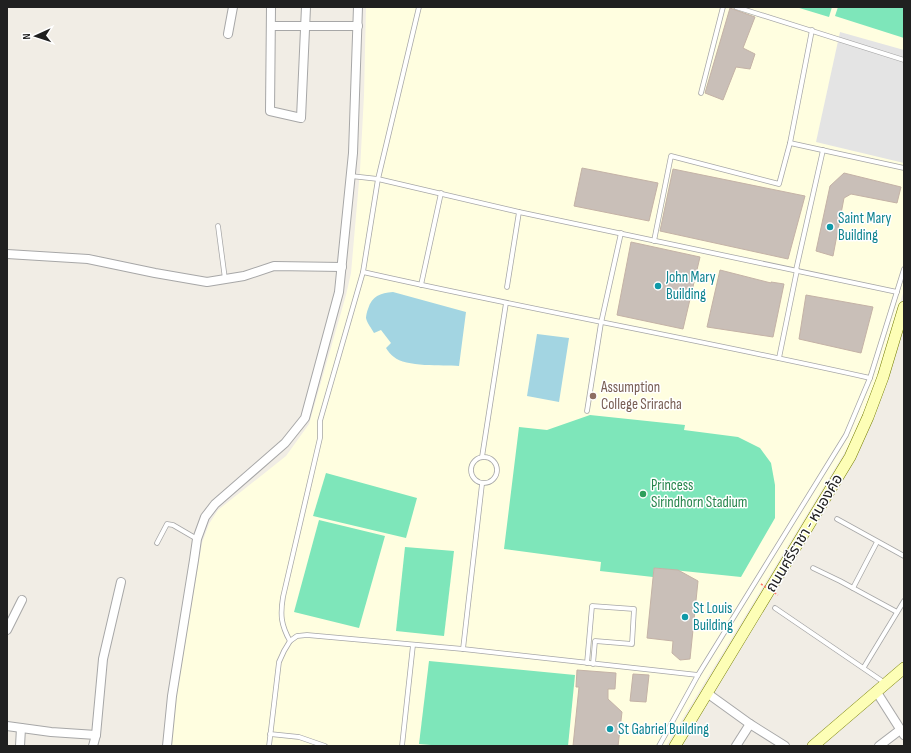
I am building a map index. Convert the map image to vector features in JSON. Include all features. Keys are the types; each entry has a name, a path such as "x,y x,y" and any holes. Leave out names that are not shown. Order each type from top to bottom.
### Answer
{"main road":[{"name":"ถนนศรีราชา - หนองค้อ","path":"675,746 850,456 868,417 883,377 904,307"},
{"path":"813,746 904,668"}],"street":[{"path":"228,34 233,7"},
{"path":"271,7 270,111 301,118 306,7"},
{"path":"167,746 172,696 198,539 205,517 215,504 285,443 304,418 339,292 353,153 358,7"},
{"path":"271,26 358,26"},
{"path":"7,254 88,259 207,282 244,276 274,266 342,267"},
{"path":"93,746 96,735 103,659 121,582"},
{"path":"7,630 22,600"},
{"path":"876,691 902,733 879,746"},
{"path":"707,693 750,724 785,746"},
{"path":"736,746 750,724"},
{"path":"7,726 52,732 96,735"},
{"path":"20,746 21,728"}],"lane":[{"path":"290,641 284,631 282,621 281,609 283,597 320,438 320,421 363,272 378,179 419,7"},
{"path":"701,93 723,7"},
{"path":"736,7 904,60"},
{"path":"654,241 671,156 779,184 790,143 812,30"},
{"path":"790,143 904,168"},
{"path":"779,358 796,270 823,150"},
{"path":"351,176 378,179 519,212 897,292"},
{"path":"421,285 441,193"},
{"path":"507,287 519,212"},
{"path":"218,226 225,279"},
{"path":"587,412 601,323 621,233"},
{"path":"659,746 698,675 846,435 870,378 904,269"},
{"path":"363,272 601,323 779,358 870,378"},
{"path":"482,457 506,303"},
{"path":"482,457 491,459 496,466 497,471 496,475 490,482 482,484 474,480 470,472 470,468 474,461 482,457"},
{"path":"463,649 482,484"},
{"path":"837,519 904,556"},
{"path":"156,543 167,524 173,525 198,539"},
{"path":"853,588 877,542"},
{"path":"813,568 897,612"},
{"path":"864,667 904,601"},
{"path":"587,663 592,606 634,610 632,644 596,641 593,664"},
{"path":"775,608 864,667 885,683"},
{"path":"269,746 279,662 290,641 297,636 306,635 463,649 698,675"},
{"path":"402,746 414,645"},
{"path":"270,734 299,737 324,746"}],"path":[{"path":"761,584 778,595"}],"shaded area":[{"name":"Assumption College Sriracha","path":"366,7 904,7 904,290 880,369 854,437 666,746 171,746 175,704 202,543 209,524 218,510 286,456 309,424 346,295 351,273 360,170 364,95"},
{"path":"840,32 904,50 904,163 816,142"}],"green space":[{"path":"796,7 832,7 829,17"},
{"path":"838,7 904,7 904,38 835,16"},
{"name":"Princess Sirindhorn Stadium","path":"590,415 685,425 684,430 738,437 760,448 771,463 775,485 775,518 741,577 654,568 653,577 600,571 601,562 504,549 519,427 547,430"},
{"path":"326,473 417,498 406,538 313,516"},
{"path":"319,520 385,536 359,628 294,612"},
{"path":"405,547 454,551 444,636 396,631"},
{"path":"429,661 575,675 568,746 443,746 419,744"}],"water":[{"path":"393,292 466,312 459,366 415,364 399,360 391,354 386,348 391,343 381,330 374,333 366,318 367,311 374,298 380,294"},
{"path":"537,334 569,338 559,402 527,396"}],"building":[{"path":"730,8 755,17 743,48 755,54 750,69 736,67 723,100 705,93"},
{"path":"582,168 658,183 649,221 574,206"},
{"path":"673,169 805,196 788,259 660,231"},
{"name":"Saint Mary Building","path":"844,173 901,187 897,203 851,194 844,198 833,256 816,251 830,186"},
{"name":"John Mary Building","path":"631,242 700,257 683,329 617,315"},
{"path":"720,270 771,283 784,284 773,337 707,327"},
{"path":"806,295 873,307 861,353 799,339"},
{"path":"654,568 678,570 698,581 690,659 680,660 672,653 673,641 647,638"},
{"path":"577,670 616,673 615,689 608,689 608,699 622,712 618,746 573,746 579,687 576,687"},
{"path":"633,674 649,675 646,702 630,701"}],"place":[{"name":"Saint Mary Building","path":"830,227"},
{"name":"John Mary Building","path":"658,286"},
{"name":"Assumption College Sriracha","path":"593,396"},
{"name":"Princess Sirindhorn Stadium","path":"643,494"},
{"name":"St Louis Building","path":"685,617"},
{"name":"St Gabriel Building","path":"610,729"}]}
